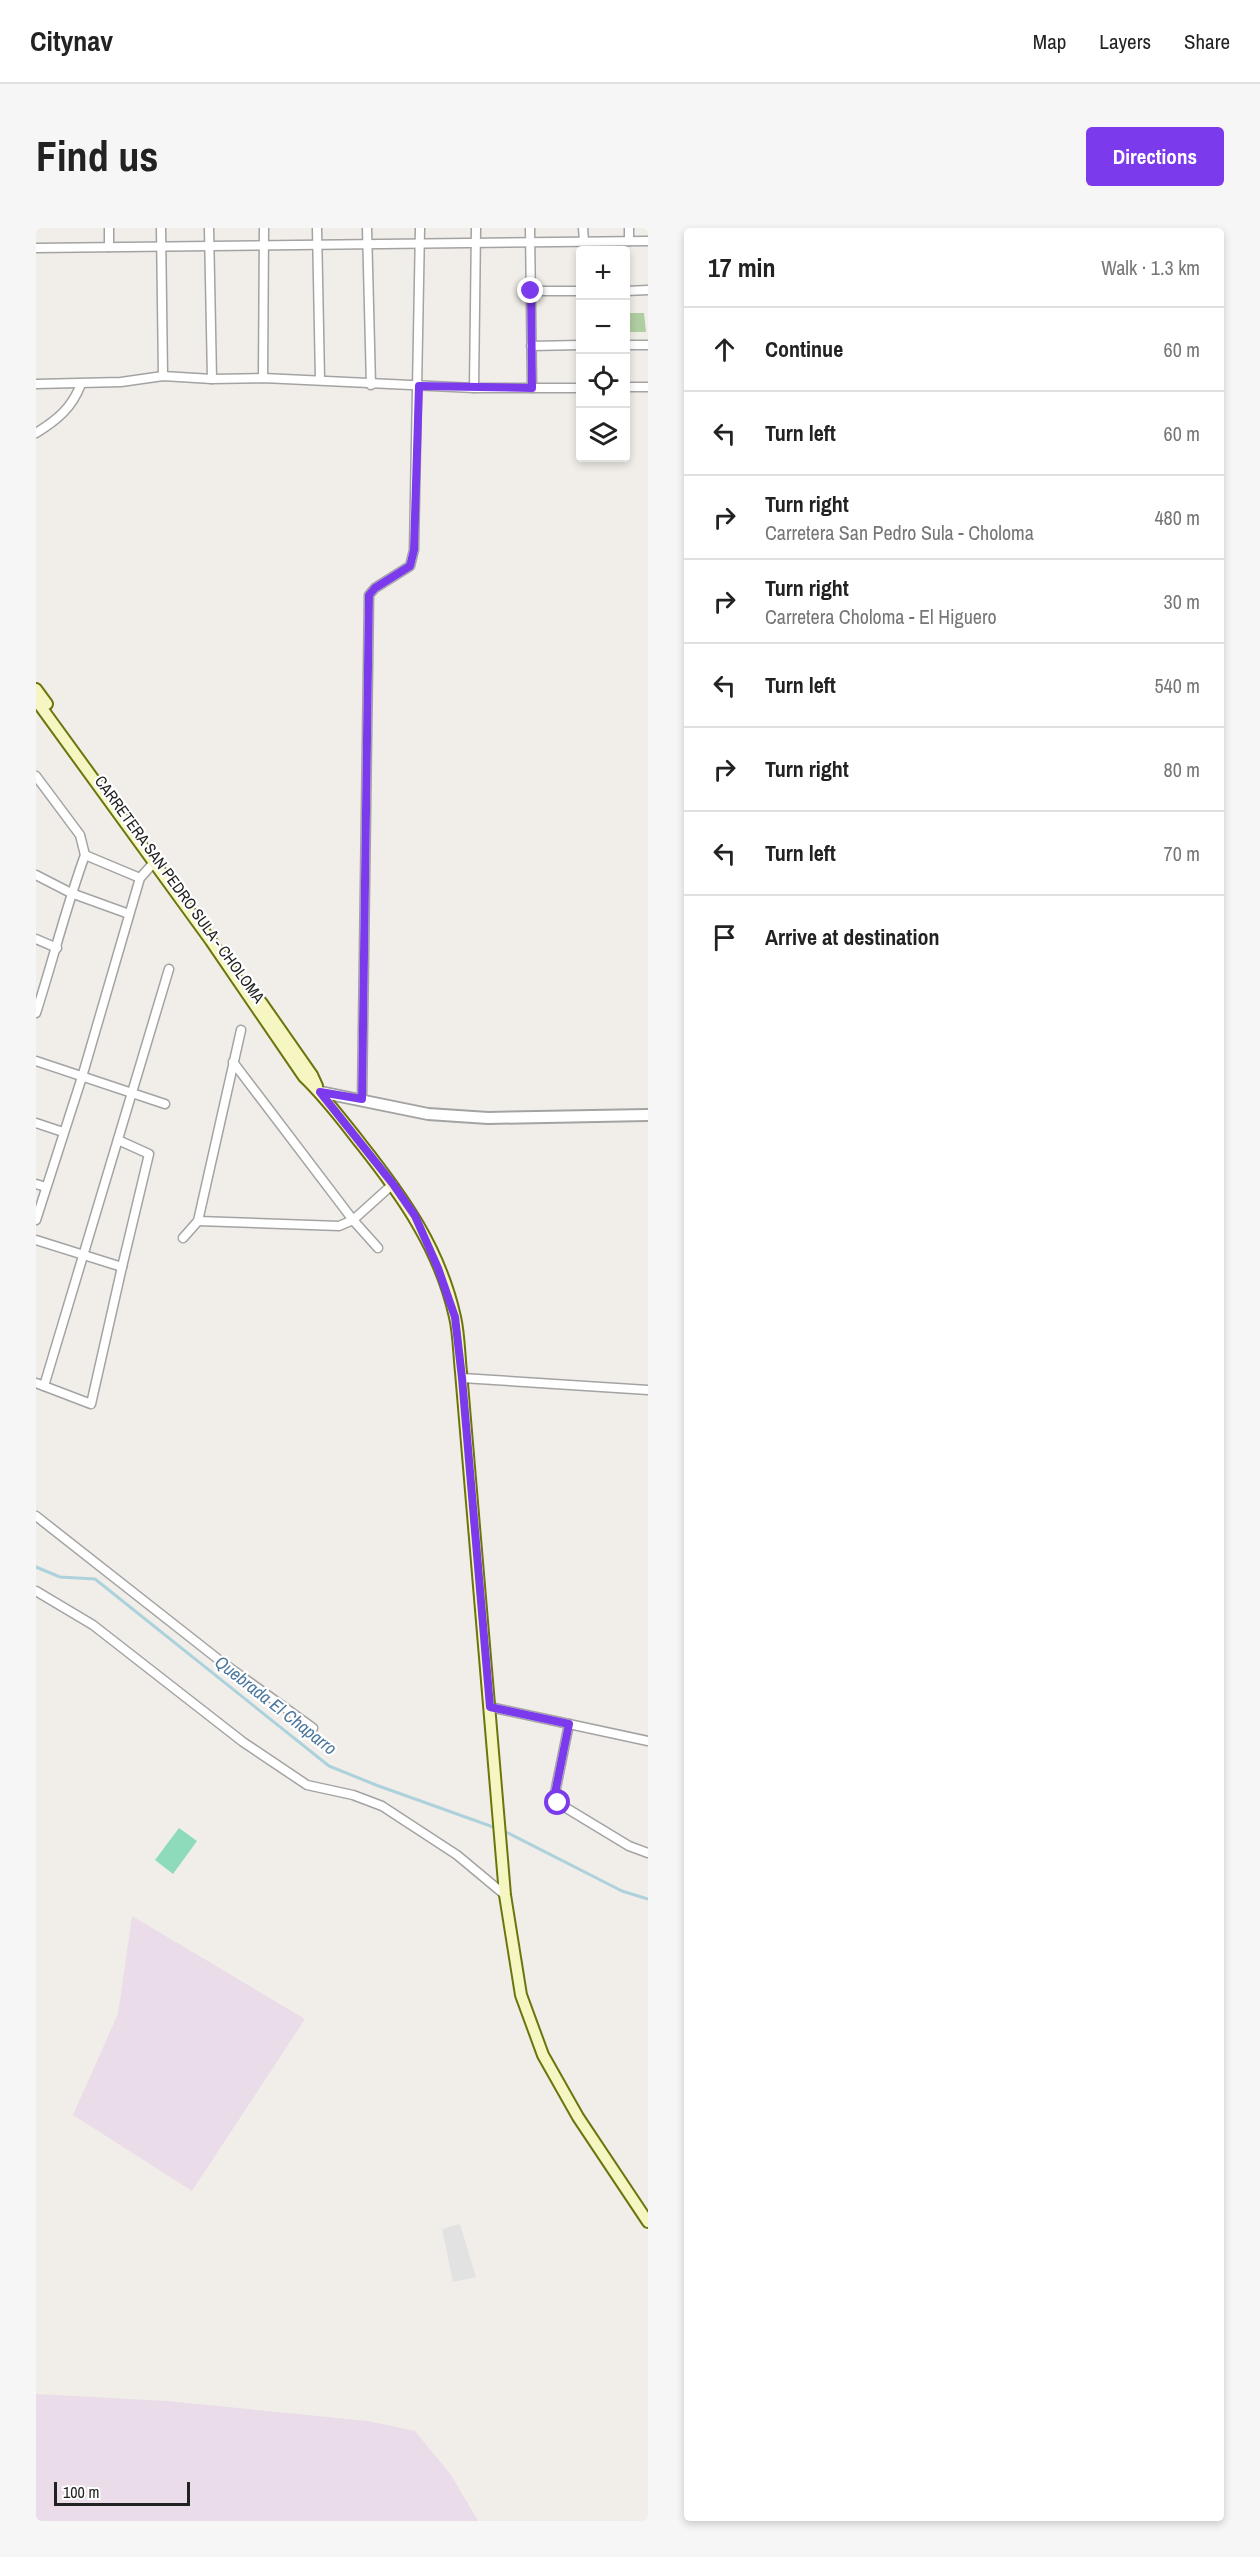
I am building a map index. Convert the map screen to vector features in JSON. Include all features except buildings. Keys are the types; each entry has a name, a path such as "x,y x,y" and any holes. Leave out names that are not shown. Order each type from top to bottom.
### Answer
{"main road":[{"name":"CARRETERA SAN PEDRO SULA - CHOLOMA","path":"36,689 155,861"},
{"name":"CARRETERA SAN PEDRO SULA - CHOLOMA","path":"36,700 312,1075 320,1092 393,1184 415,1216 438,1268 455,1317 462,1378 505,1895 521,1995 543,2055 578,2117 648,2222"}],"street":[{"path":"109,228 110,248"},
{"path":"160,228 163,376"},
{"path":"209,228 212,379"},
{"path":"263,378 264,228"},
{"path":"316,228 320,380"},
{"path":"367,228 371,385"},
{"path":"362,1099 369,595 375,588 410,566 414,550 419,386 420,228"},
{"path":"474,388 476,228"},
{"path":"530,228 532,388"},
{"path":"583,228 584,242"},
{"path":"629,228 629,241"},
{"path":"36,248 648,241"},
{"path":"630,291 648,290"},
{"path":"531,291 576,291"},
{"path":"531,346 576,345"},
{"path":"630,345 648,345"},
{"path":"36,384 122,382 163,376 320,380 371,385 474,388 576,388"},
{"path":"36,433 58,419 76,398 81,384"},
{"path":"630,387 648,387"},
{"path":"36,776 80,835 86,855 71,893 57,948 37,1009"},
{"path":"86,855 140,878"},
{"path":"36,1220 82,1077 140,878 155,861"},
{"path":"36,875 71,893 129,914"},
{"path":"36,939 57,948"},
{"path":"118,1140 149,1154 91,1404 40,1385 118,1140 169,969"},
{"path":"183,1238 198,1221 241,1030"},
{"path":"36,1061 165,1104"},
{"path":"233,1062 352,1220 378,1248"},
{"path":"320,1092 428,1114 488,1118 648,1116"},
{"path":"36,1123 63,1132"},
{"path":"36,1184 46,1187"},
{"path":"198,1221 339,1226 352,1220 393,1184"},
{"path":"36,1240 122,1267"},
{"path":"462,1378 648,1390"},
{"path":"36,1516 223,1663 313,1728"},
{"path":"36,1591 93,1625 243,1742 307,1785 353,1795 382,1806 457,1855 505,1895"},
{"path":"490,1707 648,1741"},
{"path":"569,1724 555,1793 558,1803 629,1846 648,1853"}],"shaded area":[{"path":"132,1916 305,2019 192,2191 73,2115 118,2014"},
{"path":"460,2224 476,2277 453,2282 442,2229"},
{"path":"36,2394 167,2401 368,2421 415,2431 451,2475 478,2521 36,2521"}],"green space":[{"path":"630,313 644,313 646,332 630,332"},
{"path":"179,1828 197,1841 173,1874 155,1860"}],"waterway":[{"name":"Quebrada El Chaparro","path":"36,1567 60,1577 95,1579 329,1766 496,1828"},
{"name":"Quebrada El Chaparro","path":"502,1830 622,1891 648,1899"}],"route":[{"path":"531,291 532,388 419,386 414,550 410,566 375,588 369,595 362,1099 320,1092 393,1184 415,1216 438,1268 455,1317 490,1707 569,1724 555,1793 558,1803"}]}
